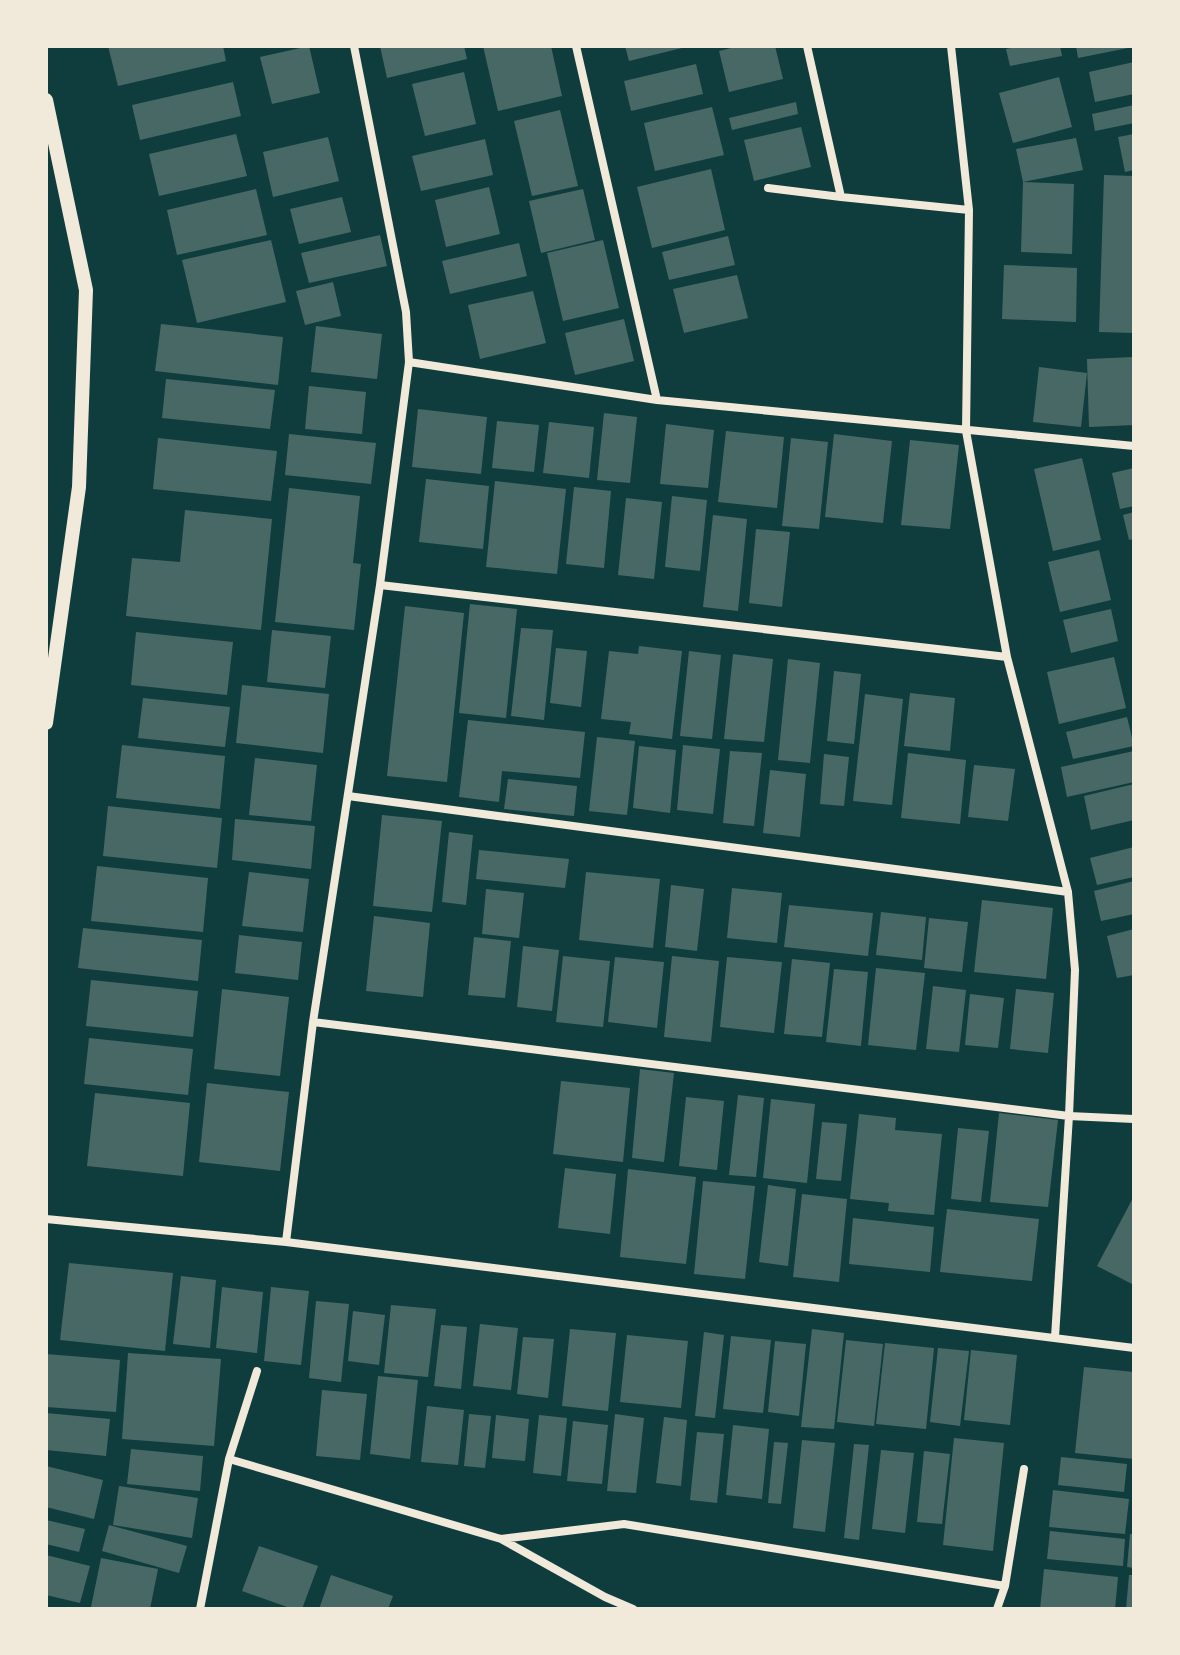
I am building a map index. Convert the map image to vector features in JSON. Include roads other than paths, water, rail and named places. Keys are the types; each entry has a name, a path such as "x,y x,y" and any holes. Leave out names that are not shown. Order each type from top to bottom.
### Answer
{"street":[{"path":"286,1242 313,1022 380,585 409,362 406,312 354,46"},
{"path":"576,46 657,400"},
{"path":"807,46 841,197"},
{"path":"951,46 969,210 966,431 1007,657 1068,892 1075,970 1055,1337"},
{"path":"46,100 86,290 79,487 46,723"},
{"path":"768,188 969,210"},
{"path":"409,362 657,400 1134,446"},
{"path":"380,585 1007,657"},
{"path":"348,796 1068,892"},
{"path":"313,1022 1069,1116 1134,1119"},
{"path":"46,1219 286,1242 1134,1348"},
{"path":"200,1609 229,1459 257,1371"},
{"path":"229,1459 501,1539 605,1597 633,1609"},
{"path":"997,1609 1005,1586 1024,1469"},
{"path":"501,1539 624,1524 1005,1586"}]}
